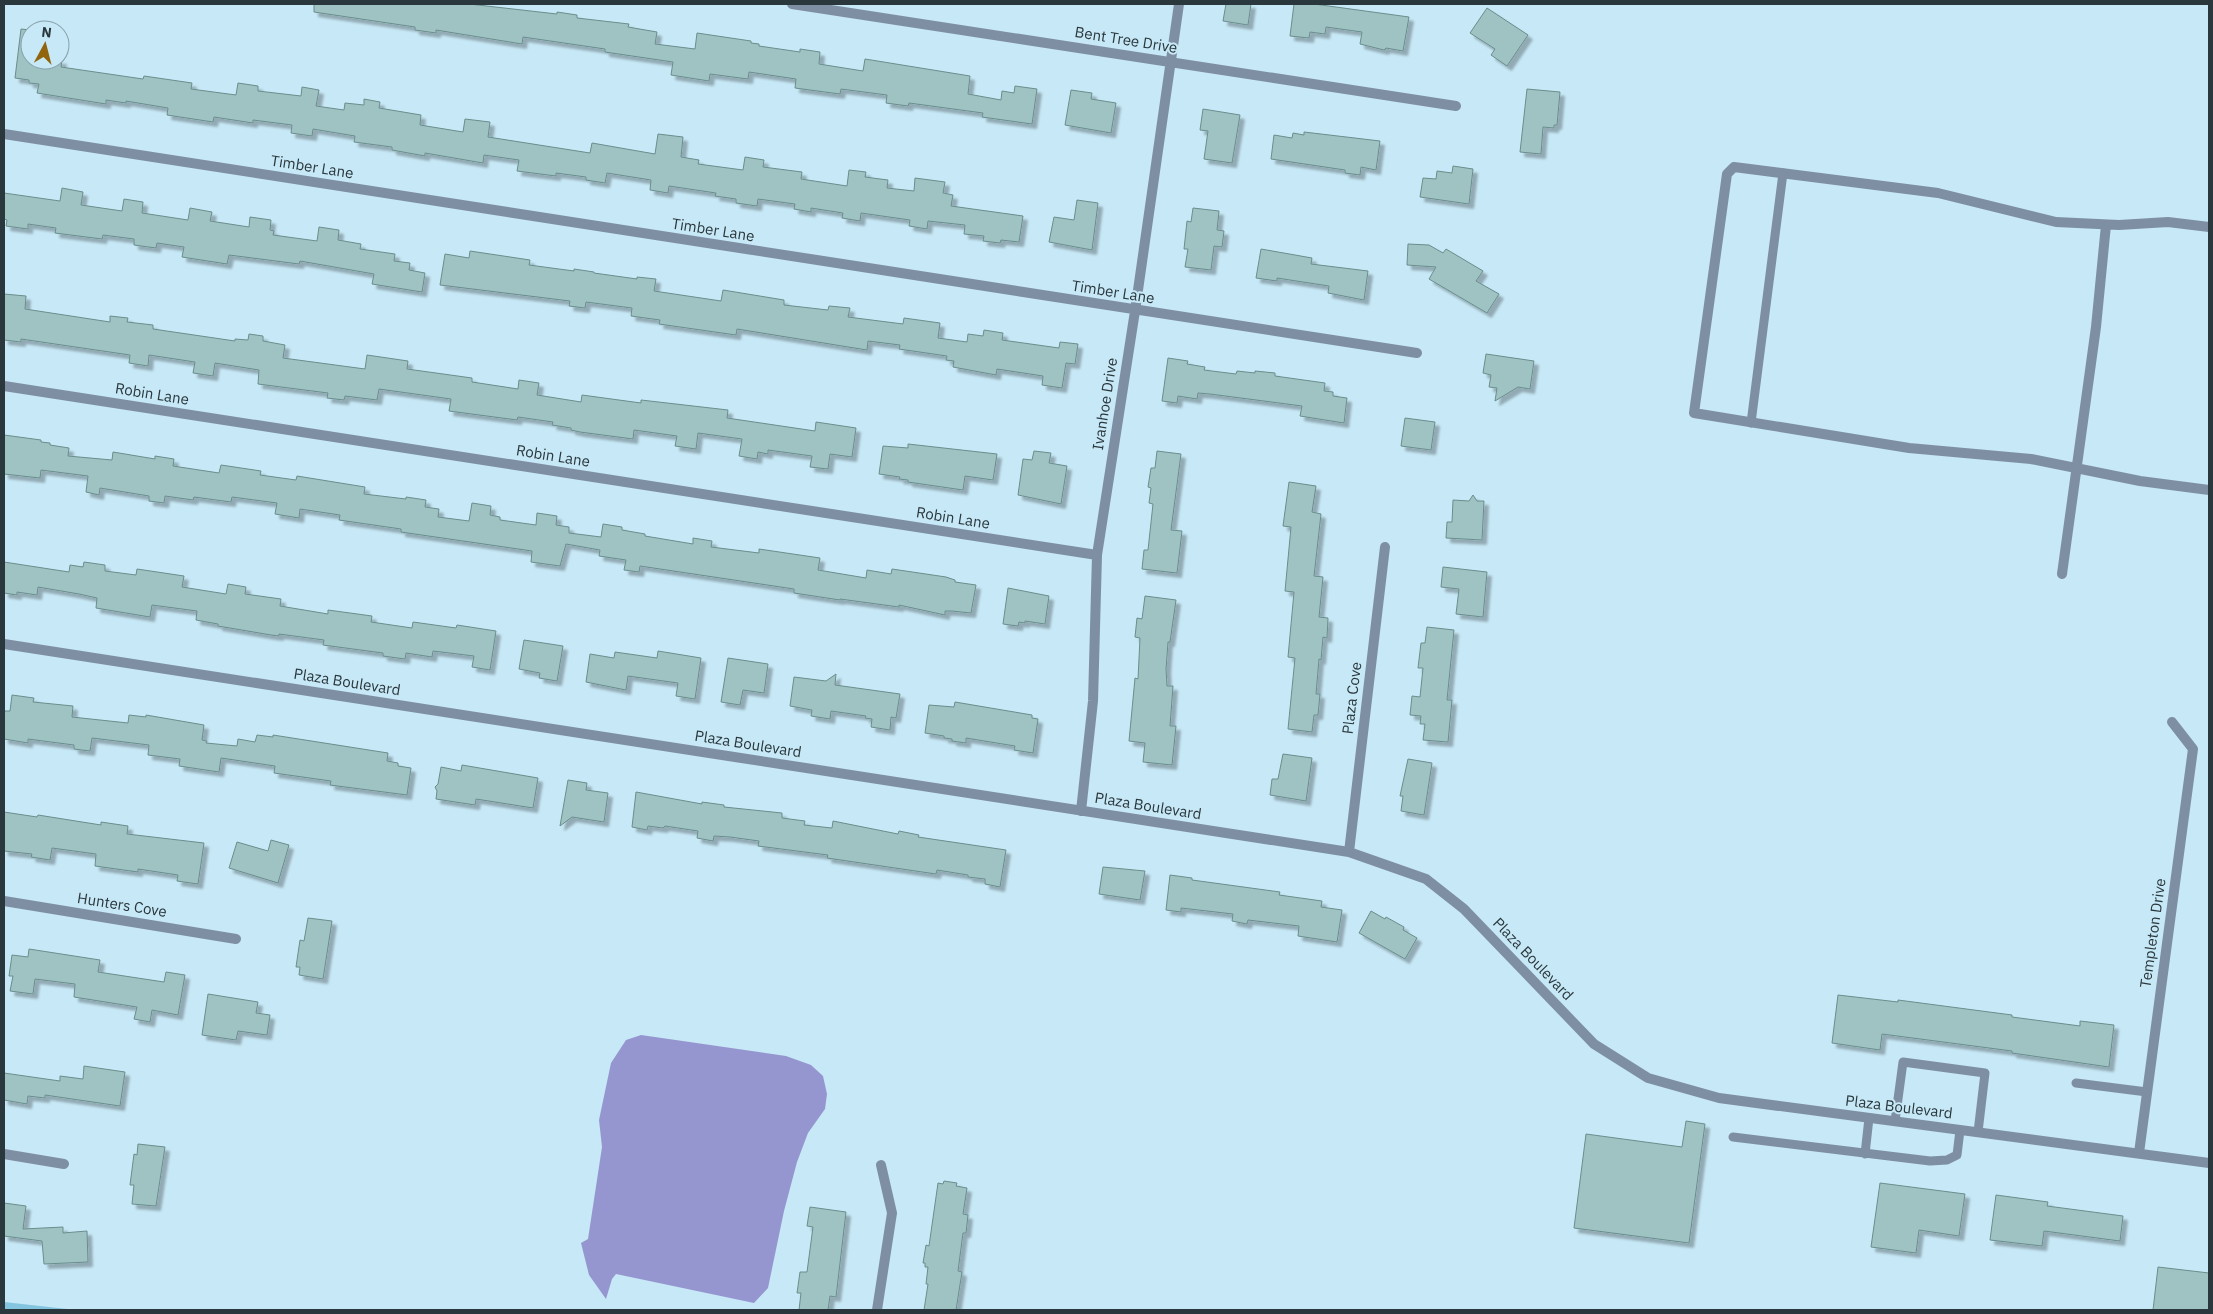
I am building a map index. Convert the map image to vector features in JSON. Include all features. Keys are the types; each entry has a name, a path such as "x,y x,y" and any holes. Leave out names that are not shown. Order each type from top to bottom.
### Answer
{"street":[{"name":"Bent Tree Drive","path":"792,4 1456,106"},
{"name":"Ivanhoe Drive","path":"1081,811 1093,701 1097,555 1135,311 1179,4"},
{"name":"Timber Lane","path":"4,134 1135,311 1417,353"},
{"path":"2209,227 2168,222 2106,225 2056,222 1938,193 1734,167 1727,174 1694,413 1909,448 2031,459 2140,481 2209,490"},
{"path":"2062,574 2096,327 2106,225"},
{"name":"Robin Lane","path":"4,386 1097,555"},
{"name":"Plaza Cove","path":"1349,852 1385,547"},
{"name":"Plaza Boulevard","path":"4,644 1349,852 1426,879 1464,909 1594,1044 1648,1078 1718,1098 2209,1163"},
{"name":"Templeton Drive","path":"2139,1153 2193,749 2172,722"},
{"name":"Hunters Cove","path":"4,901 236,939"},
{"path":"4,1154 64,1164"},
{"path":"877,1310 892,1213 881,1165"}],"lane":[{"path":"1751,423 1783,173"},
{"path":"1895,1121 1903,1062 1985,1073 1978,1132"},
{"path":"2076,1083 2147,1092"},
{"path":"1865,1154 1869,1118"},
{"path":"1733,1137 1930,1161 1947,1160 1956,1155 1960,1130"}],"shaded area":[{"path":"641,1035 786,1056 811,1065 823,1076 827,1094 825,1109 808,1133 797,1162 784,1211 768,1288 754,1303 616,1274 612,1279 606,1299 589,1275 581,1243 588,1239 602,1147 599,1120 611,1063 626,1040"},
{"path":"4,1302 67,1309 68,1310 4,1310"}],"building":[{"path":"314,4 469,4 557,14 557,12 577,15 577,18 629,24 628,27 657,32 655,44 695,49 697,33 751,41 751,43 759,44 759,46 800,52 800,49 820,52 819,64 863,71 865,59 970,76 968,94 1001,100 1002,91 1014,93 1015,86 1037,89 1032,124 982,117 983,113 909,103 908,106 886,103 887,95 841,89 840,94 795,88 796,79 749,72 748,79 710,74 709,81 671,75 673,62 605,52 605,49 523,37 522,44 436,30 436,33 415,30 415,27 314,12"},
{"path":"1226,4 1251,4 1248,25 1223,21"},
{"path":"1294,4 1314,4 1409,17 1403,51 1386,48 1384,50 1360,44 1362,32 1326,27 1325,34 1310,32 1309,38 1290,36"},
{"path":"1487,8 1528,35 1507,66 1491,55 1495,49 1470,33"},
{"path":"20,37 20,70 70,70 70,68 143,79 144,76 192,83 191,89 236,95 238,83 258,86 258,91 301,96 302,87 319,90 316,106 344,110 345,103 364,105 364,99 380,102 379,108 421,115 420,125 463,132 465,119 490,122 488,137 590,153 592,143 655,154 658,134 683,137 681,157 699,160 698,164 743,170 745,157 764,160 763,167 802,172 801,179 847,186 849,170 866,172 865,177 888,180 887,188 914,191 915,178 945,182 943,193 953,195 951,206 1023,216 1019,242 1001,240 1000,243 983,241 984,236 964,234 965,225 928,221 927,229 909,226 910,220 861,213 860,221 842,218 843,213 811,208 811,212 794,209 795,204 758,199 757,206 736,203 736,199 715,196 716,193 669,186 668,193 650,190 651,180 607,173 605,183 586,180 586,177 556,173 556,176 517,171 519,160 484,155 483,163 425,153 425,156 392,150 392,147 354,142 355,136 313,129 312,136 291,133 292,125 253,120 253,123 214,117 213,122 167,115 168,108 126,101 126,103 106,100 106,104 37,93 39,84 15,78"},
{"path":"1527,89 1560,92 1557,125 1554,125 1554,128 1543,127 1541,154 1520,152"},
{"path":"1071,90 1092,93 1091,99 1116,103 1111,133 1065,125"},
{"path":"1203,109 1240,115 1232,163 1204,159 1208,131 1200,130"},
{"path":"1304,132 1380,141 1376,170 1361,167 1360,175 1345,173 1345,170 1271,159 1274,135 1292,138 1293,133 1304,135"},
{"path":"1453,166 1473,169 1469,204 1420,197 1423,178 1436,179 1437,171 1452,173"},
{"path":"62,188 83,192 81,205 122,211 124,199 143,202 142,213 188,220 190,208 212,212 210,221 249,227 250,217 271,220 270,230 274,231 273,235 317,241 319,227 339,230 338,240 361,244 360,249 395,254 394,261 410,263 409,270 425,273 422,292 372,284 374,274 300,261 299,264 229,255 227,264 182,257 184,247 157,243 156,248 134,245 134,239 103,235 102,239 55,233 56,228 28,224 28,229 6,226 7,220 4,219 4,193 60,201"},
{"path":"1077,200 1098,203 1092,250 1049,242 1054,217 1074,220"},
{"path":"1193,208 1219,211 1217,230 1224,231 1222,247 1214,246 1211,270 1185,267 1188,249 1184,249 1187,221 1191,222"},
{"path":"1408,244 1429,245 1443,253 1446,249 1483,271 1476,281 1499,294 1487,313 1429,279 1436,267 1407,265"},
{"path":"1261,249 1312,258 1311,264 1368,271 1364,300 1328,293 1329,286 1277,278 1277,281 1256,278"},
{"path":"470,251 530,260 529,265 574,271 574,269 637,279 637,277 656,279 654,291 721,301 723,290 784,300 784,305 828,310 829,306 850,308 848,317 903,324 904,318 940,323 938,338 967,342 968,334 983,336 984,330 1003,333 1002,340 1059,348 1060,342 1078,344 1075,364 1066,363 1062,388 1042,385 1043,376 997,369 996,375 953,367 954,361 946,360 947,356 899,349 900,345 868,341 867,350 737,329 736,335 659,324 660,320 631,316 632,308 586,302 585,308 569,306 570,301 440,285 445,254 469,258"},
{"path":"4,294 26,296 25,309 110,322 110,316 128,318 127,322 153,325 153,329 235,341 235,339 248,340 249,334 263,336 263,341 285,345 283,358 365,369 367,355 408,361 407,369 472,378 472,382 518,389 519,380 539,383 537,395 581,402 582,395 641,403 641,400 728,410 727,418 815,431 816,422 856,428 852,457 830,454 828,469 810,467 812,456 768,450 768,454 758,452 757,459 739,456 742,439 698,433 696,449 675,446 677,436 634,430 633,439 580,432 571,430 571,428 552,425 553,422 518,417 517,420 449,411 451,399 379,389 377,400 345,396 344,400 327,398 328,393 258,384 259,370 215,363 213,376 193,373 195,362 149,355 148,366 129,363 130,355 21,339 21,342 4,340"},
{"path":"1486,354 1534,361 1530,389 1518,387 1495,401 1497,388 1489,387 1491,375 1483,373"},
{"path":"1168,358 1188,361 1187,364 1205,367 1204,370 1236,374 1237,371 1275,373 1275,376 1325,383 1324,391 1333,392 1333,396 1347,398 1344,423 1300,416 1302,406 1210,394 1198,393 1197,399 1178,396 1177,403 1162,401"},
{"path":"1405,418 1435,422 1431,450 1401,446"},
{"path":"4,435 41,440 41,442 50,443 50,445 69,448 68,456 112,460 113,452 155,459 155,456 174,459 173,466 219,473 221,465 261,471 260,475 296,480 297,476 365,487 364,494 426,500 425,507 439,509 438,517 469,521 472,503 491,506 490,515 500,517 500,520 536,525 537,513 557,516 556,525 569,527 569,533 601,537 603,524 622,527 622,530 645,534 645,536 693,544 693,538 712,541 711,547 759,553 759,549 820,558 818,570 866,578 867,570 891,574 892,569 946,577 955,580 955,582 976,585 971,613 945,611 945,615 899,605 899,607 840,600 794,593 794,589 640,566 639,572 624,570 626,560 599,556 600,550 566,544 560,566 531,562 532,551 401,532 401,529 339,520 340,515 300,509 299,518 275,514 277,503 232,497 231,502 194,497 193,500 165,496 164,503 149,501 149,496 100,488 99,495 86,492 88,476 41,470 40,478 4,474"},
{"path":"908,444 997,454 993,480 965,476 963,490 908,482 908,480 899,479 900,477 879,474 883,446 908,448"},
{"path":"1034,451 1051,453 1049,463 1067,466 1061,504 1018,495 1023,459 1032,460"},
{"path":"1157,451 1181,454 1171,530 1182,531 1177,573 1142,569 1144,550 1148,550 1153,504 1149,503 1151,488 1148,487 1151,468 1155,468"},
{"path":"1289,482 1316,486 1312,512 1321,514 1314,576 1323,577 1319,617 1328,618 1327,638 1323,637 1321,660 1319,659 1316,694 1320,694 1318,715 1314,715 1312,732 1288,729 1295,658 1288,657 1294,592 1285,591 1291,527 1283,526"},
{"path":"1473,495 1477,501 1484,501 1482,540 1446,538 1447,522 1452,522 1453,500 1469,501"},
{"path":"4,562 69,572 70,565 83,567 84,562 105,565 105,571 136,575 137,569 184,576 182,587 226,594 228,584 246,587 245,594 281,599 280,606 328,614 328,610 372,616 371,622 412,628 413,622 456,628 457,625 496,631 490,670 472,667 474,656 433,651 432,657 406,653 405,659 383,656 383,653 323,645 324,640 279,634 279,636 271,635 218,626 218,624 196,620 197,611 152,605 150,617 96,608 97,598 38,587 37,595 17,592 17,595 4,593"},
{"path":"1443,567 1487,572 1483,617 1456,614 1459,589 1441,587"},
{"path":"1008,588 1049,596 1045,624 1025,621 1025,623 1019,622 1018,626 1003,624"},
{"path":"1145,596 1176,600 1170,642 1168,642 1166,669 1167,686 1173,686 1170,726 1176,726 1172,765 1143,762 1145,743 1129,741 1135,678 1138,679 1140,638 1135,637 1137,618 1142,619"},
{"path":"1427,627 1454,630 1447,700 1452,700 1448,742 1423,740 1425,724 1420,724 1421,716 1410,715 1412,696 1420,697 1423,668 1418,668 1421,643 1425,643"},
{"path":"524,640 563,646 557,681 539,678 540,673 519,669"},
{"path":"658,651 701,658 695,699 676,696 678,683 628,676 626,690 586,682 590,654 614,658 615,652 657,658"},
{"path":"728,658 768,664 764,693 743,690 740,705 721,702"},
{"path":"836,674 835,685 900,694 896,718 891,717 890,730 871,727 872,719 865,718 866,716 831,711 830,719 811,716 812,710 790,706 794,677 826,681"},
{"path":"12,695 34,698 33,702 73,706 72,717 128,723 129,715 146,717 146,715 204,725 202,740 207,741 206,743 237,746 238,739 255,742 257,735 273,737 273,735 388,753 387,761 398,763 398,766 411,768 407,795 330,785 331,781 274,773 275,766 221,758 219,772 179,766 180,759 148,755 149,745 92,738 90,751 74,749 74,745 28,739 28,743 4,739 4,713 5,711 10,711"},
{"path":"955,702 1032,715 1032,718 1038,719 1033,753 1014,750 1015,746 966,738 966,743 952,741 952,739 944,738 944,736 925,733 929,705 954,707"},
{"path":"1283,754 1312,758 1306,801 1270,795 1272,779 1278,779"},
{"path":"1408,759 1432,763 1424,815 1401,811 1403,796 1400,796"},
{"path":"462,765 538,778 533,808 476,799 475,805 436,799 437,791 435,787 438,784 441,767 461,771"},
{"path":"568,780 587,783 586,790 608,793 604,822 572,817 560,826"},
{"path":"636,792 702,804 702,802 724,805 724,807 782,813 782,818 805,821 804,825 832,828 833,821 898,834 899,831 919,835 918,837 1006,850 1000,887 985,884 985,879 968,877 968,875 937,870 936,874 827,858 828,855 758,846 759,841 730,837 714,836 713,841 697,838 698,831 665,826 663,828 648,826 647,830 632,827"},
{"path":"4,812 37,817 38,815 101,825 101,822 128,826 127,834 204,843 198,884 177,881 178,875 138,869 138,872 95,866 96,854 52,848 50,860 31,857 32,854 4,851"},
{"path":"271,840 289,845 278,883 229,868 237,842 268,851"},
{"path":"1103,867 1145,871 1140,900 1099,894"},
{"path":"1170,875 1192,878 1192,880 1280,892 1279,895 1322,901 1321,907 1342,910 1337,942 1298,936 1299,926 1248,920 1247,924 1232,921 1233,914 1181,908 1181,912 1166,910"},
{"path":"1371,911 1404,927 1403,930 1417,938 1405,959 1359,933"},
{"path":"308,918 332,921 323,979 299,975 300,967 296,967 300,940 304,941"},
{"path":"29,949 100,960 98,972 164,982 166,972 185,975 178,1015 152,1010 150,1022 134,1019 137,1007 74,997 75,984 35,979 33,994 10,991 13,976 9,976 12,955 28,957"},
{"path":"208,994 258,1002 256,1013 270,1015 267,1035 238,1031 236,1040 202,1035"},
{"path":"1838,995 1898,1002 1898,1000 2080,1026 2080,1021 2114,1025 2109,1067 2012,1053 2012,1051 1882,1034 1880,1050 1832,1043"},
{"path":"84,1066 125,1072 120,1106 45,1095 45,1098 28,1096 27,1104 4,1100 4,1073 60,1081 60,1076 83,1079"},
{"path":"1686,1121 1705,1124 1689,1243 1574,1228 1586,1134 1682,1147"},
{"path":"138,1144 165,1147 156,1206 132,1204 134,1185 130,1185 134,1154 137,1155"},
{"path":"944,1181 957,1183 956,1186 967,1188 963,1214 968,1215 966,1233 963,1233 958,1271 962,1272 956,1310 924,1310 928,1284 926,1284 928,1267 925,1267 925,1263 923,1263 926,1245 929,1246 938,1183 943,1184"},
{"path":"1880,1183 1965,1194 1959,1236 1919,1230 1916,1253 1871,1247"},
{"path":"1996,1195 2048,1202 2047,1206 2123,1216 2120,1241 2044,1231 2042,1246 1990,1240"},
{"path":"4,1203 26,1206 23,1229 63,1227 63,1233 87,1231 88,1262 44,1264 42,1241 4,1236"},
{"path":"810,1207 846,1212 836,1297 830,1296 828,1310 799,1310 801,1293 797,1293 800,1272 807,1272 813,1227 807,1226"},
{"path":"2158,1267 2209,1273 2209,1310 2153,1310"}]}
